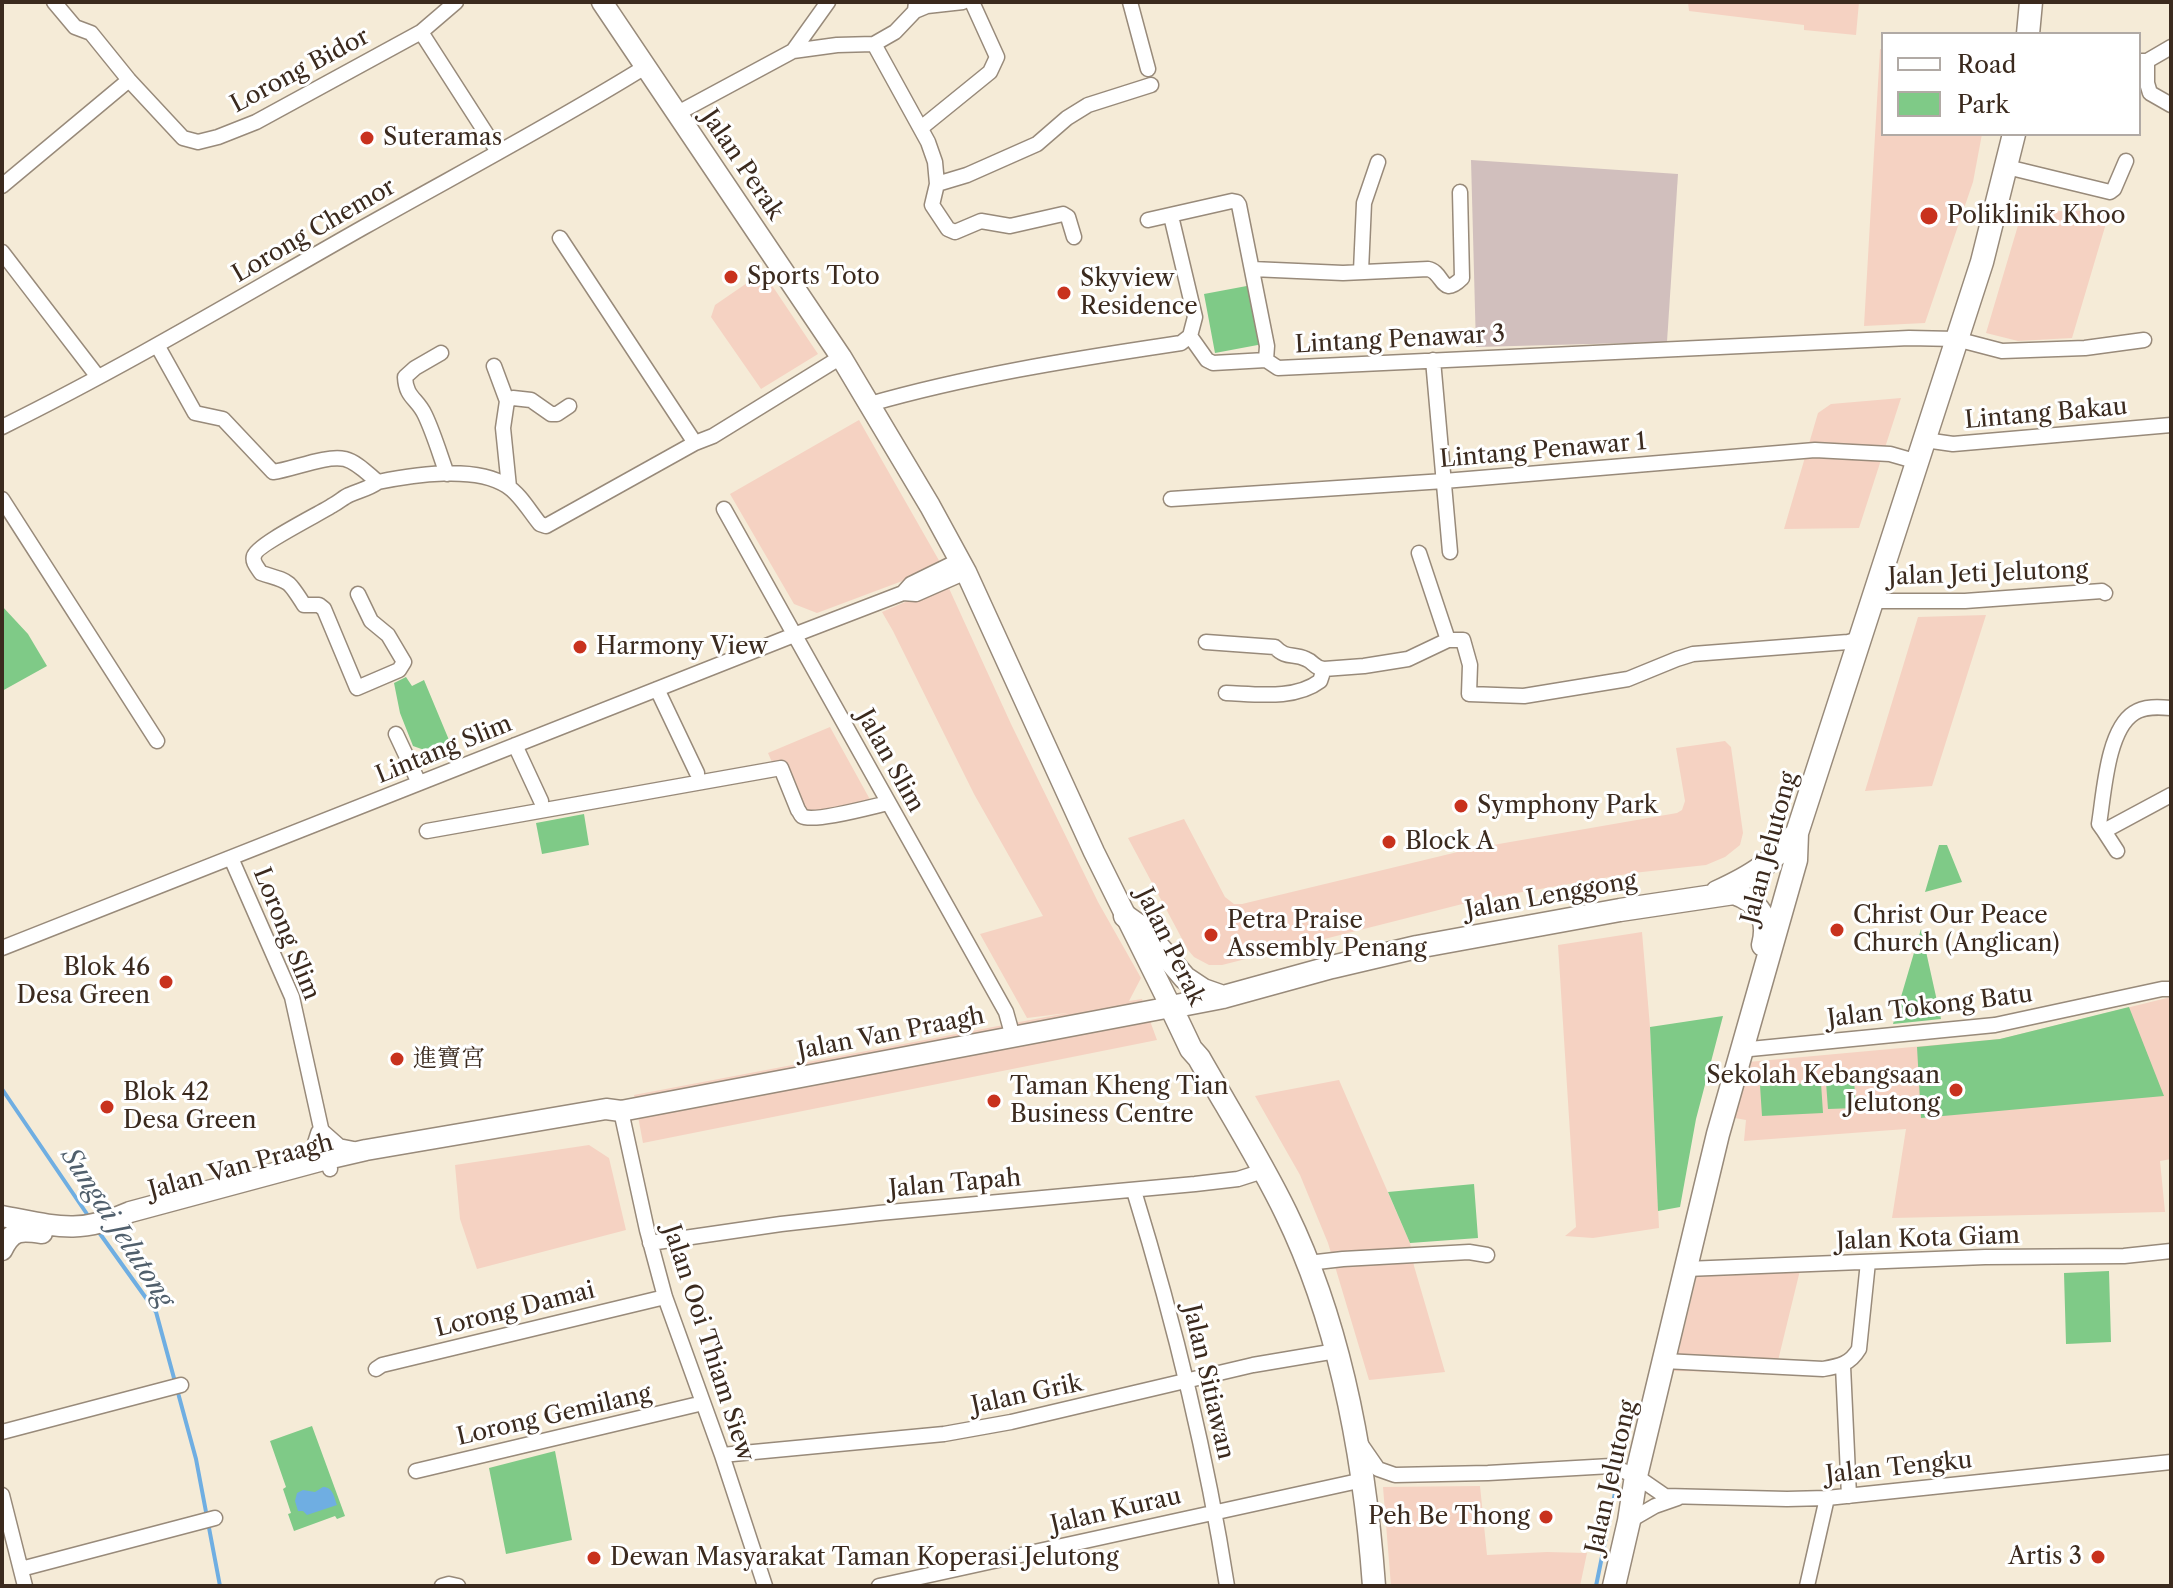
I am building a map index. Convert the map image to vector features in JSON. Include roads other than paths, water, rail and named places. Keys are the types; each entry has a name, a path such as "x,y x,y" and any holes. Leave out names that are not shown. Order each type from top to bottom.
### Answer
{"main road":[{"name":"Jalan Perak","path":"602,2 841,357 963,566 1125,916 1177,1006 1191,1049 1286,1212 1308,1263 1336,1351 1363,1480 1374,1586"},
{"path":"2028,32 2031,2"},
{"name":"Jalan Jelutong","path":"1614,1586 1636,1476 1713,1153 1796,860 1797,833 1982,262 2014,136"},
{"name":"Jalan Lenggong","path":"1709,896 1755,874 1797,833"},
{"name":"Jalan Lenggong","path":"1177,1006 1417,947 1734,893 1746,897 1759,909 1767,929 1708,1144 1713,1153"},
{"path":"1125,916 1142,928 1185,978 1203,990 1223,997"},
{"name":"Jalan Van Praagh","path":"2,1216 56,1227 131,1222 328,1164 356,1152 606,1109 621,1111 1177,1006"},
{"name":"Jalan Van Praagh","path":"92,1225 302,1165 328,1164 609,1121 621,1111"},
{"path":"302,1165 315,1153 321,1134 338,1149 356,1152"},
{"path":"2,1250 9,1237 18,1232 55,1234 92,1225"}],"street":[{"path":"2,186 129,80 91,33 75,27 54,2"},
{"name":"Lorong Bidor","path":"129,80 183,138 198,142 256,122 421,32 456,2"},
{"path":"793,51 828,2"},
{"path":"676,114 793,51 874,44 895,32 915,7 963,2"},
{"path":"921,128 990,72 995,64 997,57 972,2"},
{"path":"1130,2 1148,69"},
{"path":"421,32 498,152"},
{"path":"874,44 928,142 935,162 937,184 932,205 951,232 981,221 1010,226 1063,214 1068,217 1074,237"},
{"path":"2171,47 2143,61 2150,93 2171,105"},
{"name":"Lorong Chemor","path":"2,427 157,345 573,111 645,67"},
{"path":"937,184 967,175 1037,144 1067,118 1088,105 1151,85"},
{"path":"2007,167 2110,192 2126,161"},
{"path":"1361,271 1364,203 1378,162"},
{"path":"1252,269 1343,273 1433,269 1442,284 1456,285 1462,278 1460,192"},
{"path":"1148,220 1237,202 1267,346 1266,360"},
{"path":"870,404 1011,371 1181,343 1190,336 1195,317 1171,216"},
{"path":"560,238 695,443"},
{"path":"2,252 98,377"},
{"name":"Lintang Penawar 3","path":"1190,336 1207,360 1213,363 1266,360 1278,368 1898,339 1956,339 2002,351 2085,348 2144,340"},
{"path":"157,345 195,413 223,419 273,472 340,459 348,460 378,482"},
{"path":"441,353 405,377 405,389 426,416 447,474"},
{"path":"358,594 371,621 388,635 404,662 399,670 357,688 324,609 319,605 304,605 291,584 261,573 254,562 255,552 348,495 369,489 378,482 447,474 481,476 509,487 540,524 546,526 713,436 841,357"},
{"path":"1433,360 1450,552"},
{"path":"494,366 507,401 503,428 509,487"},
{"path":"507,401 513,398 531,400 551,414 557,414 569,406"},
{"name":"Lintang Bakau","path":"1925,440 1953,444 2171,425"},
{"name":"Lintang Penawar 1","path":"1171,499 1444,481 1815,450 1890,454 1918,462"},
{"path":"2,499 157,741"},
{"name":"Jalan Slim","path":"724,509 1006,1012 1013,1037"},
{"path":"1419,553 1448,640"},
{"name":"Lintang Slim","path":"2,948 794,635 903,593 916,594 963,566"},
{"name":"Jalan Jeti Jelutong","path":"1873,601 1965,601 2105,593"},
{"path":"1206,642 1277,648 1282,655 1308,659 1316,668 1324,669 1408,659 1448,640 1463,640 1470,665 1469,694 1524,696 1628,679 1693,654 1860,639"},
{"path":"1226,693 1276,694 1308,689 1320,681 1324,669"},
{"path":"657,689 697,773"},
{"path":"2117,851 2099,824 2119,731 2125,720 2143,709 2171,708"},
{"path":"396,734 419,783"},
{"path":"515,745 541,801"},
{"path":"427,831 781,768 802,816 836,815 888,803"},
{"path":"2104,831 2171,795"},
{"name":"Lorong Slim","path":"231,858 292,997 328,1164"},
{"name":"Jalan Tokong Batu","path":"1740,1050 1995,1025 2171,989"},
{"name":"Jalan Ooi Thiam Siew","path":"621,1111 665,1297 765,1586"},
{"name":"Jalan Tapah","path":"650,1243 879,1213 1238,1179 1263,1171"},
{"name":"Jalan Sitiawan","path":"1134,1191 1188,1381 1227,1586"},
{"name":"Jalan Kota Giam","path":"1686,1269 1985,1257 2124,1256 2171,1251"},
{"path":"1308,1263 1469,1252 1487,1255"},
{"path":"1664,1361 1823,1369 1843,1366 1859,1349 1868,1262"},
{"name":"Lorong Damai","path":"376,1369 382,1365 665,1297"},
{"name":"Jalan Grik","path":"722,1455 944,1434 1011,1422 1253,1365 1336,1351"},
{"path":"1843,1366 1849,1496"},
{"path":"2,1432 174,1387"},
{"name":"Lorong Gemilang","path":"416,1471 703,1403"},
{"name":"Jalan Tengku","path":"1356,1438 1378,1469 1395,1475 1611,1466 1636,1476 1665,1496 1827,1498 2171,1462"},
{"name":"Jalan Kurau","path":"879,1586 1363,1480"},
{"path":"2,1495 25,1586"},
{"path":"1629,1521 1655,1506 1686,1496"},
{"path":"1807,1586 1827,1498"},
{"path":"21,1569 215,1518"},
{"path":"442,1586 458,1586"}],"water":[{"path":"323,1487 331,1491 337,1505 307,1515 298,1511 295,1501 297,1493 303,1490 315,1492"}],"waterway":[{"name":"Sungai Jelutong","path":"2,1089 89,1217"},
{"name":"Sungai Jelutong","path":"98,1231 156,1312 196,1459 220,1586"},
{"path":"1596,1586 1617,1483"}],"place":[{"name":"Suteramas","path":"367,138"},
{"name":"Poliklinik Khoo","path":"1929,216"},
{"name":"Sports Toto","path":"731,277"},
{"name":"Skyview Residence","path":"1064,293"},
{"name":"Harmony View","path":"580,647"},
{"name":"Symphony Park","path":"1461,806"},
{"name":"Block A","path":"1389,842"},
{"name":"Christ Our Peace Church (Anglican)","path":"1837,930"},
{"name":"Petra Praise Assembly Penang","path":"1211,935"},
{"name":"Blok 46 Desa Green","path":"166,982"},
{"name":"進寶宮","path":"397,1059"},
{"name":"Sekolah Kebangsaan Jelutong","path":"1956,1090"},
{"name":"Taman Kheng Tian Business Centre","path":"994,1101"},
{"name":"Blok 42 Desa Green","path":"107,1107"},
{"name":"Peh Be Thong","path":"1546,1517"},
{"name":"Artis 3","path":"2098,1557"},
{"name":"Dewan Masyarakat Taman Koperasi Jelutong","path":"594,1558"}]}
